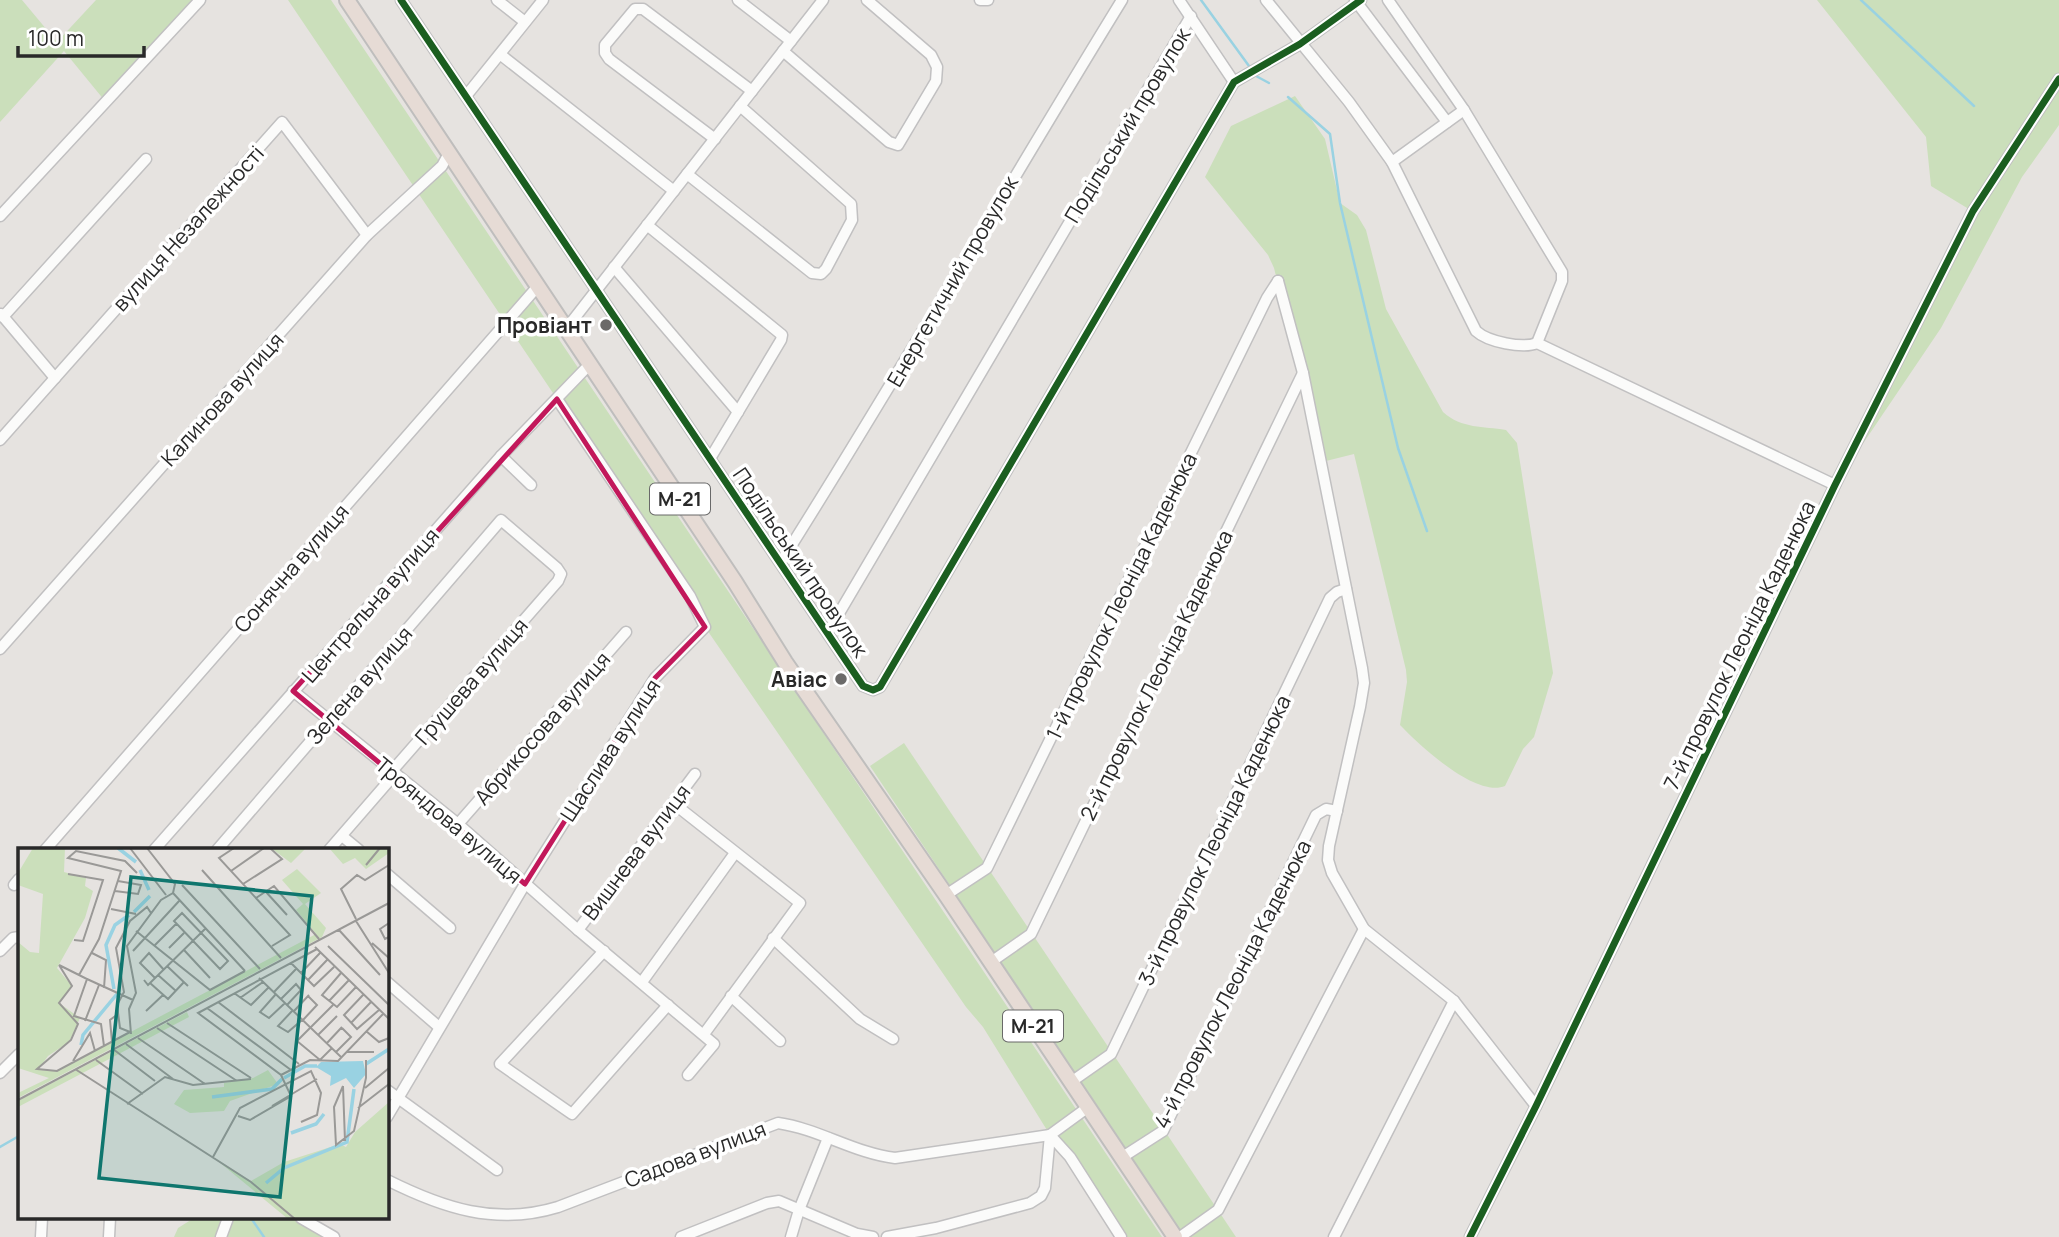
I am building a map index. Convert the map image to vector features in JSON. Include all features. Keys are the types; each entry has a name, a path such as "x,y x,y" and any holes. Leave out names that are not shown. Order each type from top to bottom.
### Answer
{"highway":[{"name":"М-21","path":"347,0 785,662 946,895 1175,1237"}],"street":[{"path":"0,216 200,0"},
{"name":"Подільський провулок","path":"401,0 863,686 873,690 880,687 1234,82"},
{"path":"497,0 525,22"},
{"path":"466,96 543,0"},
{"path":"738,0 791,41"},
{"path":"566,330 823,0"},
{"path":"783,51 889,142 898,145 936,81 937,67 931,55 867,0"},
{"path":"980,0 988,0"},
{"name":"Енергетичний провулок","path":"781,562 870,421 1009,184 1122,0"},
{"path":"1179,0 1234,82 1300,44 1358,1 1447,122"},
{"path":"1266,0 1349,102 1392,162 1476,331 1490,339 1527,346 1537,342 1562,281 1562,272 1464,110 1388,0"},
{"path":"715,139 609,59 605,53 605,45 635,9 643,9 752,92"},
{"name":"Подільський провулок","path":"828,632 1191,16"},
{"path":"501,55 674,191"},
{"name":"7-й провулок Леоніда Каденюка","path":"1470,1237 1536,1106 1835,485 1973,211 2059,79"},
{"path":"687,174 813,273 821,274 826,269 852,220 851,204 740,106"},
{"path":"1392,162 1464,110"},
{"name":"вулиця Незалежності","path":"0,440 282,122 367,235"},
{"name":"Калинова вулиця","path":"0,649 367,235 442,166 449,153"},
{"path":"55,378 2,315 146,159"},
{"path":"647,225 781,333 781,340 711,457"},
{"path":"614,267 738,412"},
{"name":"1-й провулок Леоніда Каденюка","path":"946,895 988,868 1174,486 1267,298 1278,281 1303,373"},
{"name":"Сонячна вулиця","path":"47,848 538,286"},
{"path":"1537,342 1835,485"},
{"name":"Центральна вулиця","path":"156,848 501,456 590,364"},
{"path":"1303,373 1364,683 1329,846 1328,860 1332,873 1364,929 1454,1001 1536,1106"},
{"name":"2-й провулок Леоніда Каденюка","path":"991,962 1031,934 1303,373"},
{"name":"Щаслива вулиця","path":"388,1115 524,884 654,678 705,626 691,596 557,399"},
{"path":"501,456 531,485"},
{"name":"Зелена вулиця","path":"219,848 501,520"},
{"name":"Грушева вулиця","path":"331,848 388,782 392,771 558,581 561,574 557,568 501,520"},
{"name":"3-й провулок Леоніда Каденюка","path":"1070,1082 1111,1054 1330,598 1346,589"},
{"name":"Абрикосова вулиця","path":"458,824 626,632"},
{"name":"Трояндова вулиця","path":"293,691 458,824 524,884 704,1034"},
{"name":"Вишнева вулиця","path":"578,930 695,774"},
{"path":"673,803 800,902 704,1034 714,1044 688,1075"},
{"name":"4-й провулок Леоніда Каденюка","path":"1121,1158 1163,1131 1316,815 1326,809 1337,811"},
{"path":"342,836 357,848"},
{"path":"642,982 735,853"},
{"path":"388,875 450,928"},
{"path":"1180,1237 1217,1210 1364,929"},
{"path":"0,951 13,938 18,937"},
{"path":"773,938 860,1019 893,1039"},
{"path":"604,951 500,1064 572,1114 668,1005"},
{"path":"388,983 439,1027"},
{"path":"731,996 780,1041"},
{"path":"1334,1237 1454,1001"},
{"path":"0,1073 18,1055"},
{"path":"388,1091 497,1170"},
{"path":"887,1237 936,1228 1030,1203 1041,1196 1045,1188 1050,1135 1087,1108"},
{"name":"Садова вулиця","path":"388,1180 458,1210 479,1214 523,1215 566,1204 778,1123 801,1126 874,1155 895,1158 1050,1135"},
{"path":"1050,1135 1070,1157 1121,1237"},
{"path":"791,1237 828,1138"},
{"path":"681,1237 767,1203 779,1201 857,1234 873,1237"},
{"path":"221,1237 227,1220"},
{"path":"304,1220 334,1237"},
{"path":"936,1228 943,1237"}],"highlighted area":[{"path":"557,399 705,627 655,678 525,884 293,691"}],"green space":[{"path":"0,0 22,0 57,42 96,0 200,0 105,101 64,51 0,122"},
{"path":"288,0 331,0 1162,1237 1121,1237 1050,1135 983,1027 966,1007 705,627 557,399"},
{"path":"1817,0 2059,0 2059,125 2022,177 1941,328 1835,485 1972,211 1931,186 1926,137"},
{"path":"1295,96 1325,139 1340,203 1357,215 1366,230 1386,309 1443,412 1465,424 1506,430 1517,443 1553,673 1534,737 1523,749 1505,786 1493,788 1464,778 1434,757 1400,725 1407,682 1406,670 1354,454 1322,462 1274,268 1268,255 1205,177 1231,126"},
{"path":"904,743 1236,1237 1185,1237 870,766"},
{"path":"191,1220 303,1220 324,1237 174,1237 178,1228"}],"waterway":[{"path":"1201,0 1249,66"},
{"path":"1861,0 1974,106"},
{"path":"1256,76 1269,83"},
{"path":"1288,97 1330,134 1340,203 1398,448 1427,531"},
{"path":"0,1147 18,1137"},
{"path":"252,1220 264,1237"}],"cycle path":[{"path":"401,0 863,686 873,690 880,687 1234,82 1300,44 1361,0"},
{"path":"1470,1237 1536,1106 1835,485 1973,211 2059,79"}],"place":[{"name":"Провіант","path":"606,325"},
{"name":"Авіас","path":"841,679"}]}
